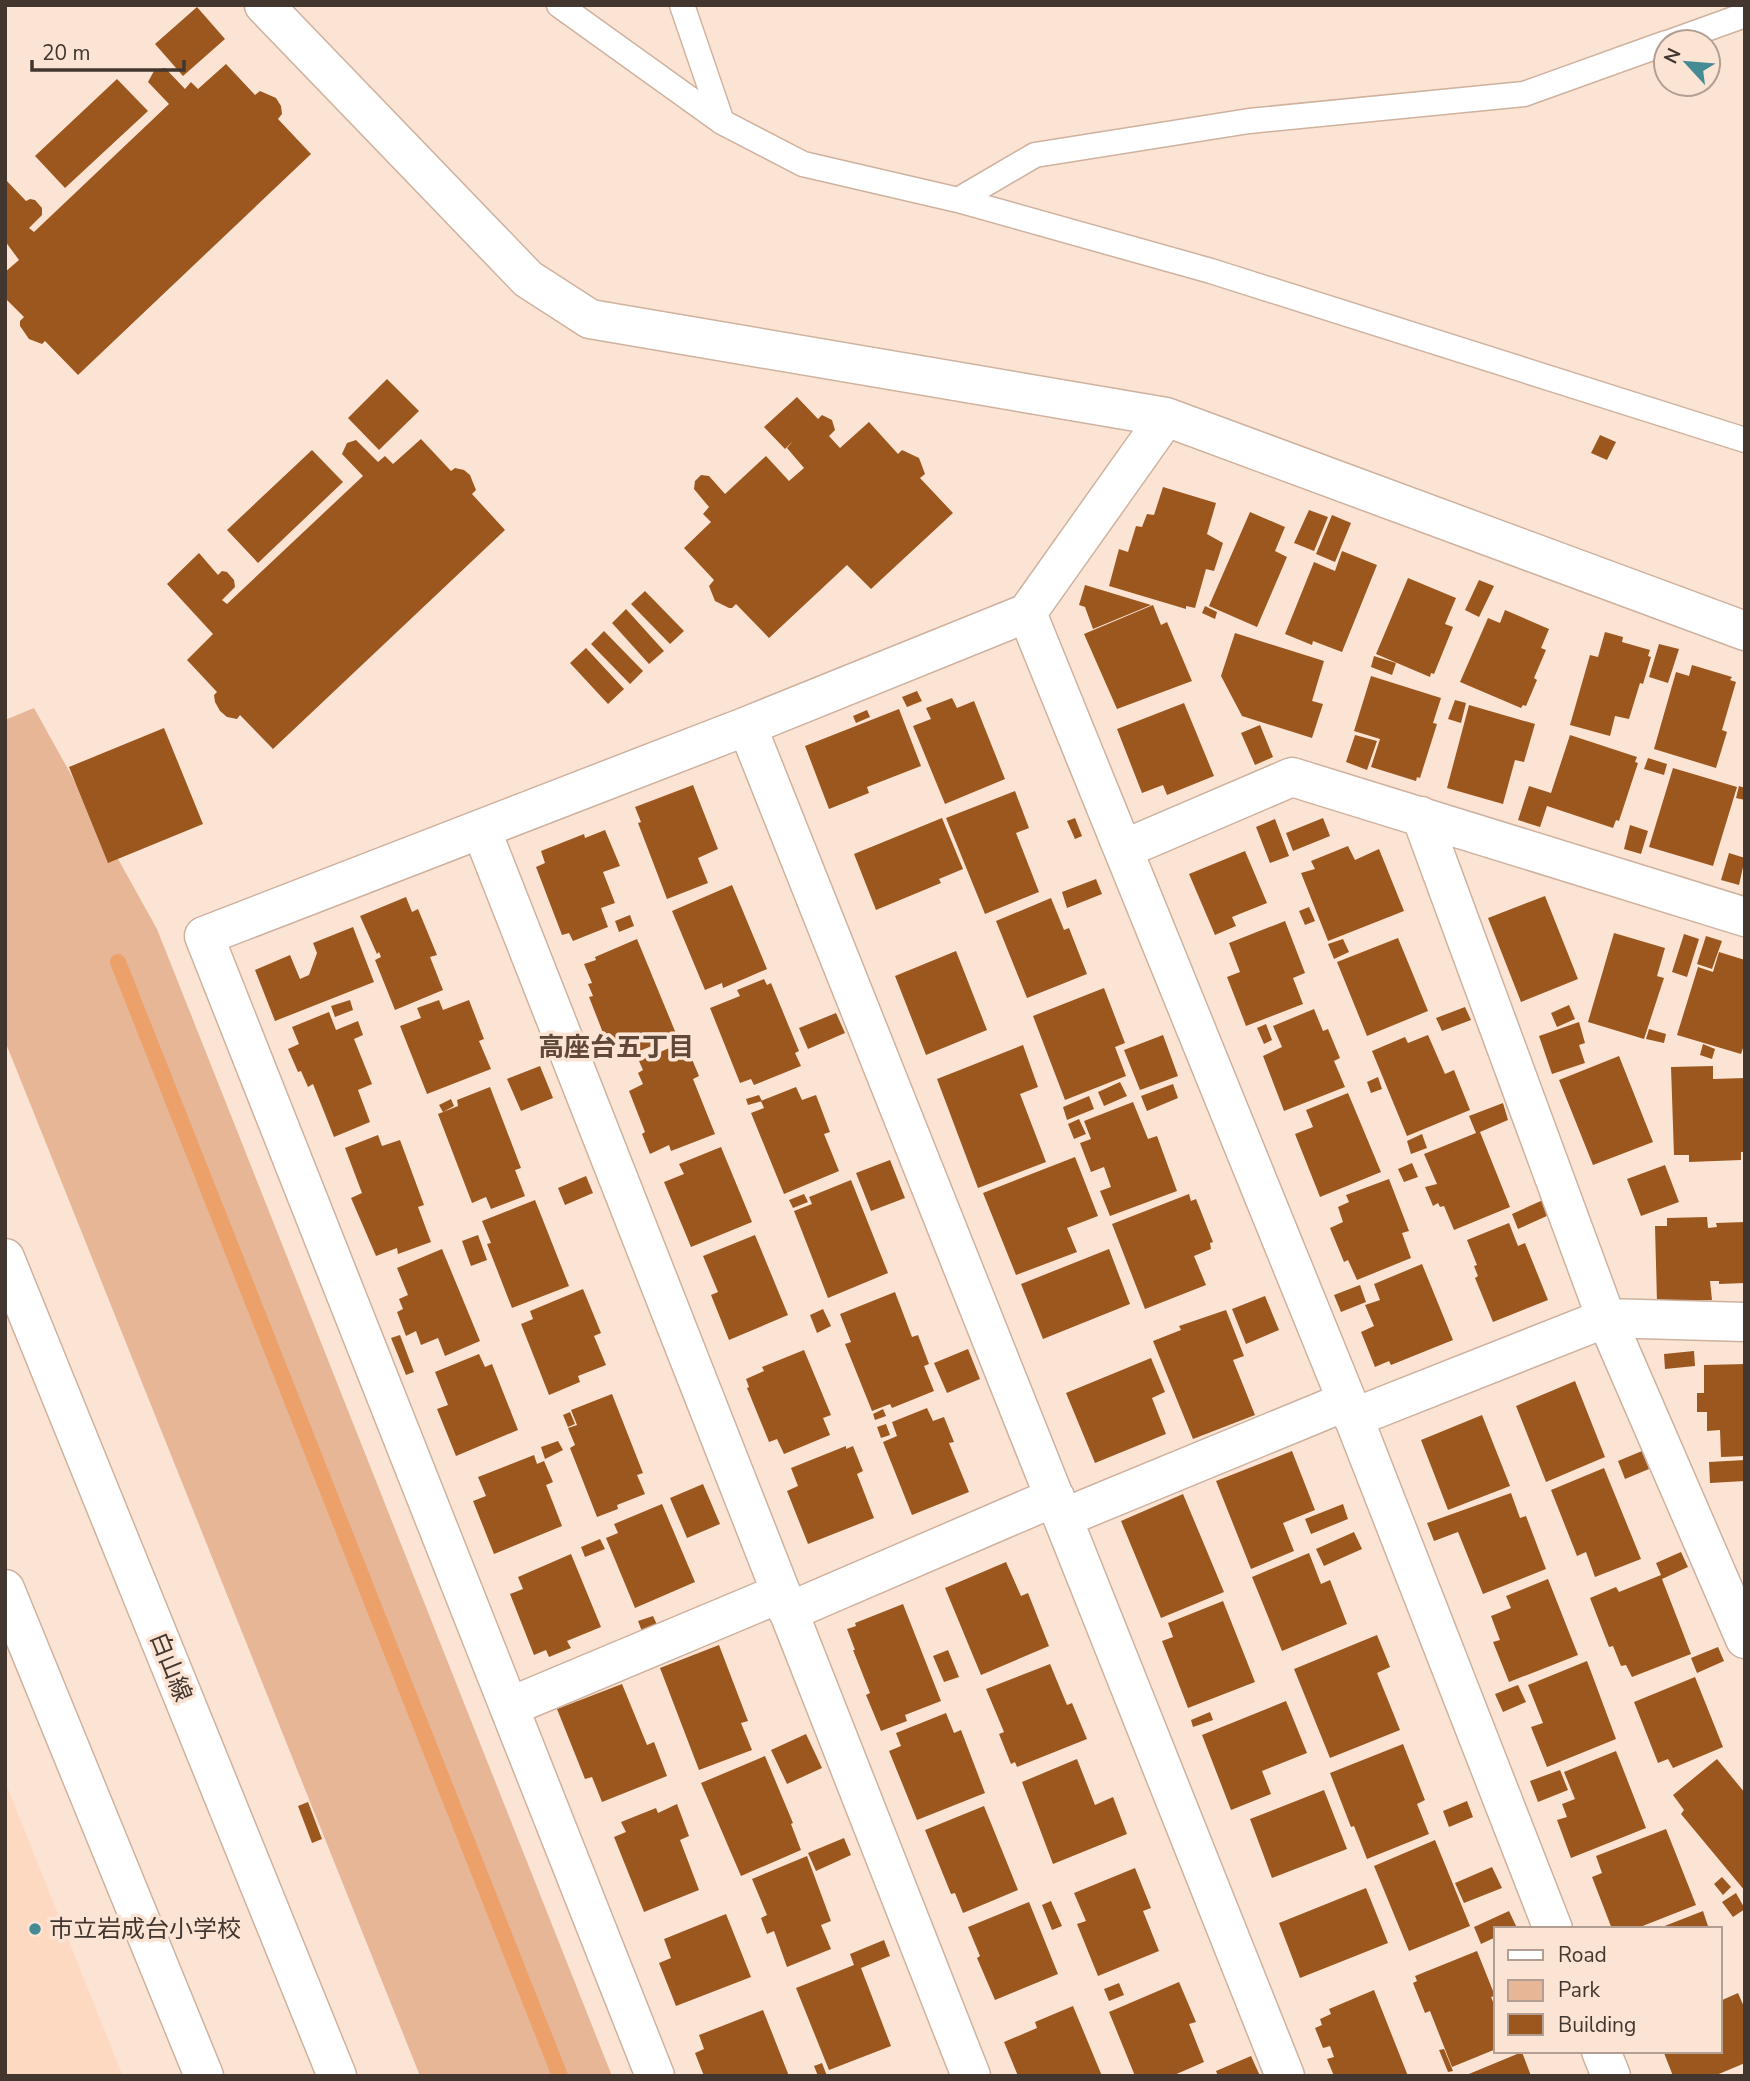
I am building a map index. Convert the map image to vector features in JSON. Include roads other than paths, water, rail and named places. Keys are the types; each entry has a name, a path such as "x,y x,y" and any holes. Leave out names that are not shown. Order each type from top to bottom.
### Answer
{"street":[{"path":"264,5 528,279 590,319 1166,417 1745,631"},
{"path":"655,2076 204,936 747,726 1027,613 1166,417"},
{"path":"1027,613 1350,1409 1552,1927"},
{"path":"747,726 1285,2076"},
{"path":"1124,849 1292,777 1745,917"},
{"path":"1421,816 1606,1318 1745,1639"},
{"path":"481,829 971,2076"},
{"name":"白山線","path":"5,1258 337,2076"},
{"path":"509,1707 785,1602 1350,1409 1606,1318 1745,1322"},
{"path":"5,1589 204,2076"},
{"path":"1602,2053 1611,2076"}],"lane":[{"path":"559,5 722,122 803,164 958,201 1211,271 1745,440"},
{"path":"682,5 722,122"},
{"path":"1709,28 1745,15"},
{"path":"958,201 1035,155 1249,121 1524,94 1652,49"}],"waterway":[{"path":"118,962 560,2076"}],"place":[{"name":"市立岩成台小学校","path":"35,1929"}],"district":[{"name":"高座台五丁目","path":"616,1047"}]}
